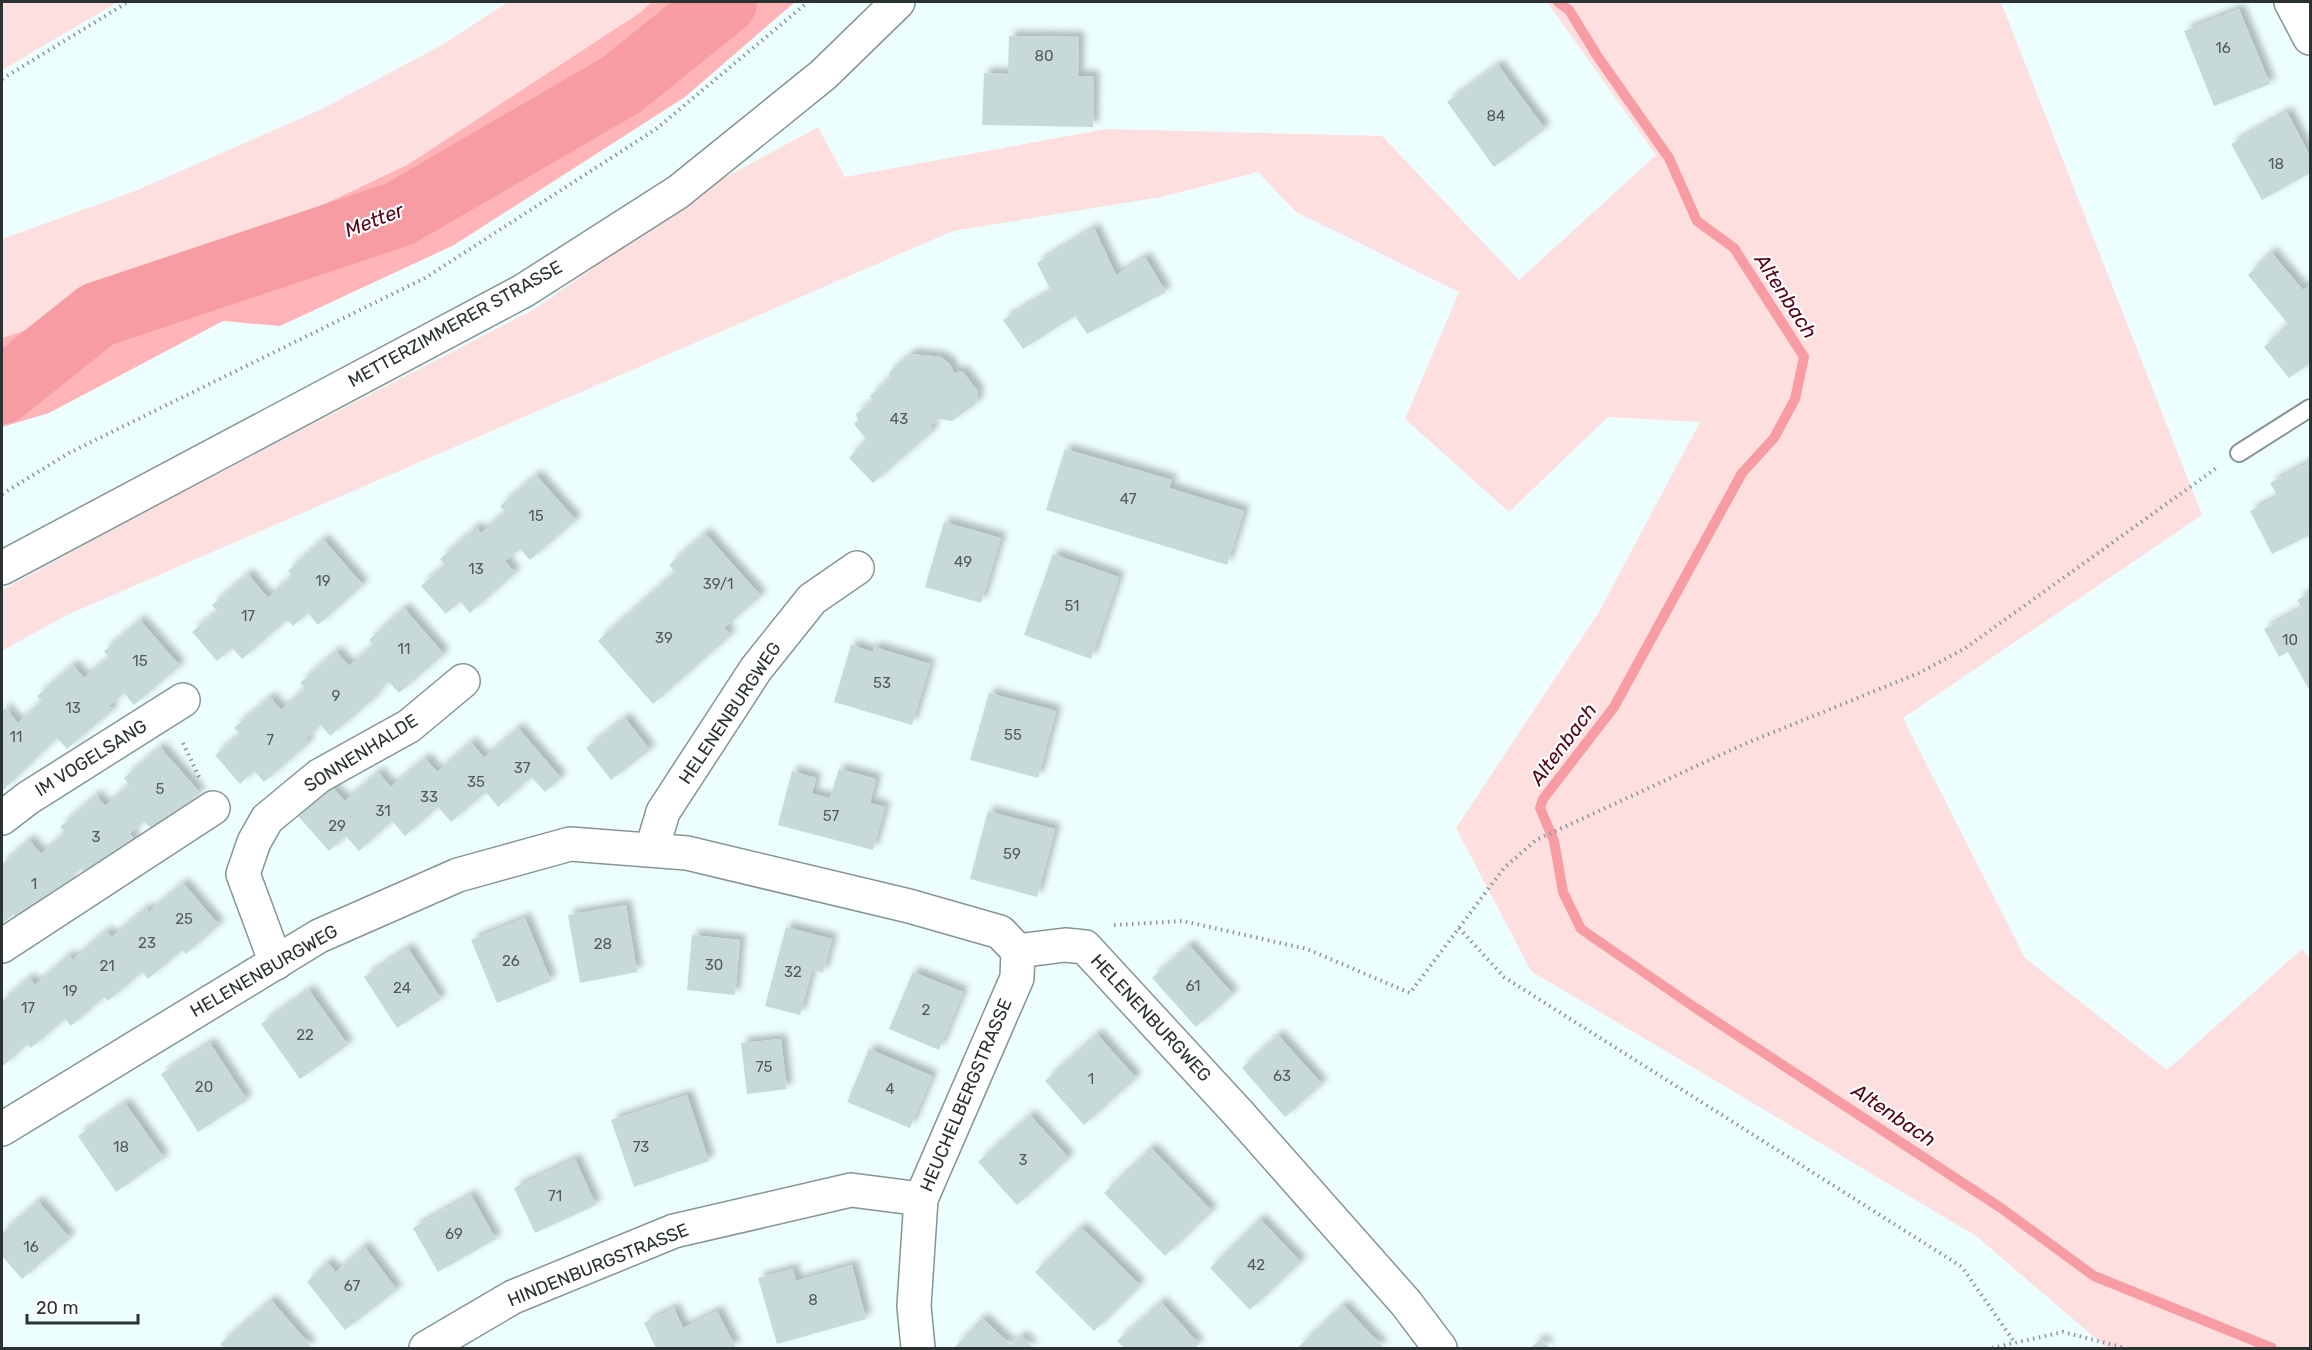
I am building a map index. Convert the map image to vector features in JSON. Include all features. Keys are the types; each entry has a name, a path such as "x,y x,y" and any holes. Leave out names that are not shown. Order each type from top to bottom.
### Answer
{"street":[{"name":"METTERZIMMERER STRASSE","path":"2,568 523,291 678,192 823,75 898,2"},
{"path":"2291,2 2310,38"},
{"name":"HELENENBURGWEG","path":"652,849 663,812 756,669 812,599 856,568"},
{"name":"SONNENHALDE","path":"276,963 243,874 254,842 267,819 319,776 409,726 463,681"},
{"name":"IM VOGELSANG","path":"2,818 28,798 175,705"},
{"path":"2,946 213,807"},
{"name":"HELENENBURGWEG","path":"2,1130 319,936 458,875 570,844 687,853 909,906 1000,932 1018,951 1065,945 1085,947 1239,1114 1406,1303 1440,1348"},
{"name":"HEUCHELBERGSTRASSE","path":"918,1348 914,1306 921,1199 1017,978 1018,951"},
{"name":"HINDENBURGSTRASSE","path":"426,1348 513,1297 674,1231 850,1190 921,1199"}],"lane":[{"path":"2239,453 2310,408"}],"path":[{"path":"2,79 128,2"},
{"path":"2,494 69,453 425,278 656,129 808,2"},
{"path":"1108,931 1110,926 1183,921 1306,949 1410,993 1504,868 1536,840 1570,822 1742,745 1919,673 1964,649 2239,453"},
{"path":"175,705 213,807"},
{"path":"1459,928 1504,977 1962,1267 2015,1343"},
{"path":"1992,1348 2062,1332 2125,1348"}],"shaded area":[{"path":"2,2 118,2 2,70"},
{"path":"508,2 651,2 641,12 407,165 130,296 2,338 2,239 135,191 322,109 442,45"},
{"path":"651,2 795,2 685,97 454,245 280,326 223,321 49,413 2,427 2,338 130,296 407,165 641,12"},
{"path":"1547,2 2001,2 2202,515 1903,718 2025,958 2167,1070 2302,949 2310,959 2310,1348 2107,1348 1976,1236 1531,971 1456,828 1599,612 1700,422 1608,417 1509,512 1405,419 1459,292 1296,212 1258,172 1161,197 953,231 67,615 2,651 2,590 189,488 533,310 715,183 818,127 845,177 1106,129 1382,136 1519,280 1656,155"}],"building":[{"path":"2239,9 2270,84 2214,106 2184,31"},
{"path":"1009,36 1079,37 1078,76 1094,76 1093,127 982,125 984,73 1008,74"},
{"path":"1498,65 1545,129 1494,167 1447,102"},
{"path":"2287,112 2310,156 2310,173 2262,200 2231,144"},
{"path":"1094,228 1116,275 1145,257 1166,292 1087,334 1075,316 1023,349 1003,320 1051,291 1037,263"},
{"path":"2271,252 2303,290 2310,285 2310,363 2289,378 2264,347 2288,324 2248,275"},
{"path":"911,354 941,357 950,364 954,373 962,371 978,391 977,403 952,421 940,419 931,425 932,432 873,483 849,458 866,439 854,424 858,420 856,414 873,400 870,396 890,377 889,372"},
{"path":"1065,449 1172,480 1169,488 1244,511 1227,565 1046,510"},
{"path":"2310,462 2310,535 2272,554 2250,511 2278,497 2270,483"},
{"path":"536,475 576,520 530,560 520,549 505,561 515,573 470,613 460,601 446,614 421,586 445,564 440,559 476,527 481,533 505,512 500,506"},
{"path":"944,522 1001,538 981,603 925,587"},
{"path":"705,533 761,596 724,628 731,635 653,704 598,641 675,572 669,565"},
{"path":"323,539 363,585 318,625 308,613 293,626 287,620 242,659 232,648 217,661 192,632 217,611 212,605 248,574 268,598 292,576 288,571"},
{"path":"1053,554 1119,577 1091,659 1024,635"},
{"path":"2310,593 2310,686 2308,688 2288,652 2279,657 2264,629 2302,608 2297,600"},
{"path":"404,608 444,654 399,693 389,682 374,695 376,697 330,736 321,725 306,738 309,743 264,782 254,771 240,784 215,755 240,734 234,728 270,697 281,710 305,688 300,683 336,651 349,666 374,645 369,640"},
{"path":"140,620 180,666 134,705 124,693 109,706 113,710 67,749 57,738 2,791 2,711 5,708 18,723 42,701 37,696 73,665 84,678 109,657 104,651"},
{"path":"851,645 873,652 874,647 930,664 912,725 834,702"},
{"path":"989,693 1056,711 1038,778 970,760"},
{"path":"625,718 650,750 611,780 586,748"},
{"path":"518,728 561,778 545,792 531,777 498,807 486,792 451,822 438,807 405,836 392,821 359,851 346,836 329,851 298,816 332,787 345,801 378,772 391,787 425,758 437,772 471,742 484,758"},
{"path":"160,747 200,793 154,832 144,821 130,834 136,841 91,881 81,869 66,882 69,885 23,925 14,914 2,924 2,864 29,840 41,854 65,832 60,827 96,795 105,806 129,785 124,778"},
{"path":"839,769 876,779 870,803 885,807 873,850 778,825 792,771 816,778 812,794 830,798"},
{"path":"988,811 1055,829 1037,897 970,879"},
{"path":"183,883 219,925 186,954 182,950 148,979 142,972 108,1001 104,997 71,1026 65,1019 31,1048 27,1044 2,1067 2,1001 29,978 35,985 69,955 72,960 106,931 112,937 146,908 149,912"},
{"path":"626,905 637,972 580,983 568,915"},
{"path":"525,918 551,981 497,1003 471,940"},
{"path":"786,927 832,939 823,973 812,970 800,1015 765,1006"},
{"path":"692,935 740,940 735,995 687,990"},
{"path":"1189,945 1233,994 1196,1027 1152,978"},
{"path":"408,948 441,999 397,1028 364,977"},
{"path":"913,972 963,992 939,1050 889,1029"},
{"path":"309,990 348,1045 300,1079 261,1024"},
{"path":"1097,1034 1136,1078 1084,1125 1045,1081"},
{"path":"1278,1035 1322,1084 1285,1117 1242,1068"},
{"path":"781,1039 787,1089 747,1094 741,1043"},
{"path":"210,1043 247,1100 198,1132 161,1074"},
{"path":"869,1049 932,1076 910,1128 847,1102"},
{"path":"687,1095 709,1161 634,1187 611,1120"},
{"path":"125,1103 164,1158 116,1192 78,1136"},
{"path":"1030,1115 1069,1158 1017,1205 978,1162"},
{"path":"1151,1148 1212,1211 1165,1256 1104,1193"},
{"path":"575,1159 596,1205 535,1233 514,1188"},
{"path":"471,1195 496,1239 438,1272 413,1228"},
{"path":"38,1201 70,1238 22,1279 2,1256 2,1233"},
{"path":"1260,1219 1301,1262 1250,1310 1210,1268"},
{"path":"1081,1227 1140,1285 1094,1331 1035,1272"},
{"path":"364,1246 397,1290 345,1330 307,1282 327,1262 336,1272"},
{"path":"852,1265 866,1319 777,1344 758,1278 793,1269 796,1281"},
{"path":"271,1300 311,1346 308,1348 224,1348 220,1344"},
{"path":"1161,1302 1199,1344 1194,1348 1124,1348 1117,1341"},
{"path":"1343,1305 1384,1348 1297,1348"},
{"path":"674,1308 683,1328 717,1311 736,1348 656,1348 644,1323"},
{"path":"982,1318 1011,1345 1021,1336 1034,1348 954,1348"},
{"path":"1541,1339 1550,1348 1530,1348"}],"waterway":[{"name":"Metter","path":"2,391 97,315 399,214 621,85 724,2"},
{"name":"Altenbach","path":"1558,2 1569,10 1598,57 1669,158 1697,221 1734,248 1804,357 1795,399 1774,438 1742,473 1614,707 1543,799 1540,808 1554,841 1563,892 1581,929 1697,1009 2001,1208 2094,1276 2272,1348"}]}
